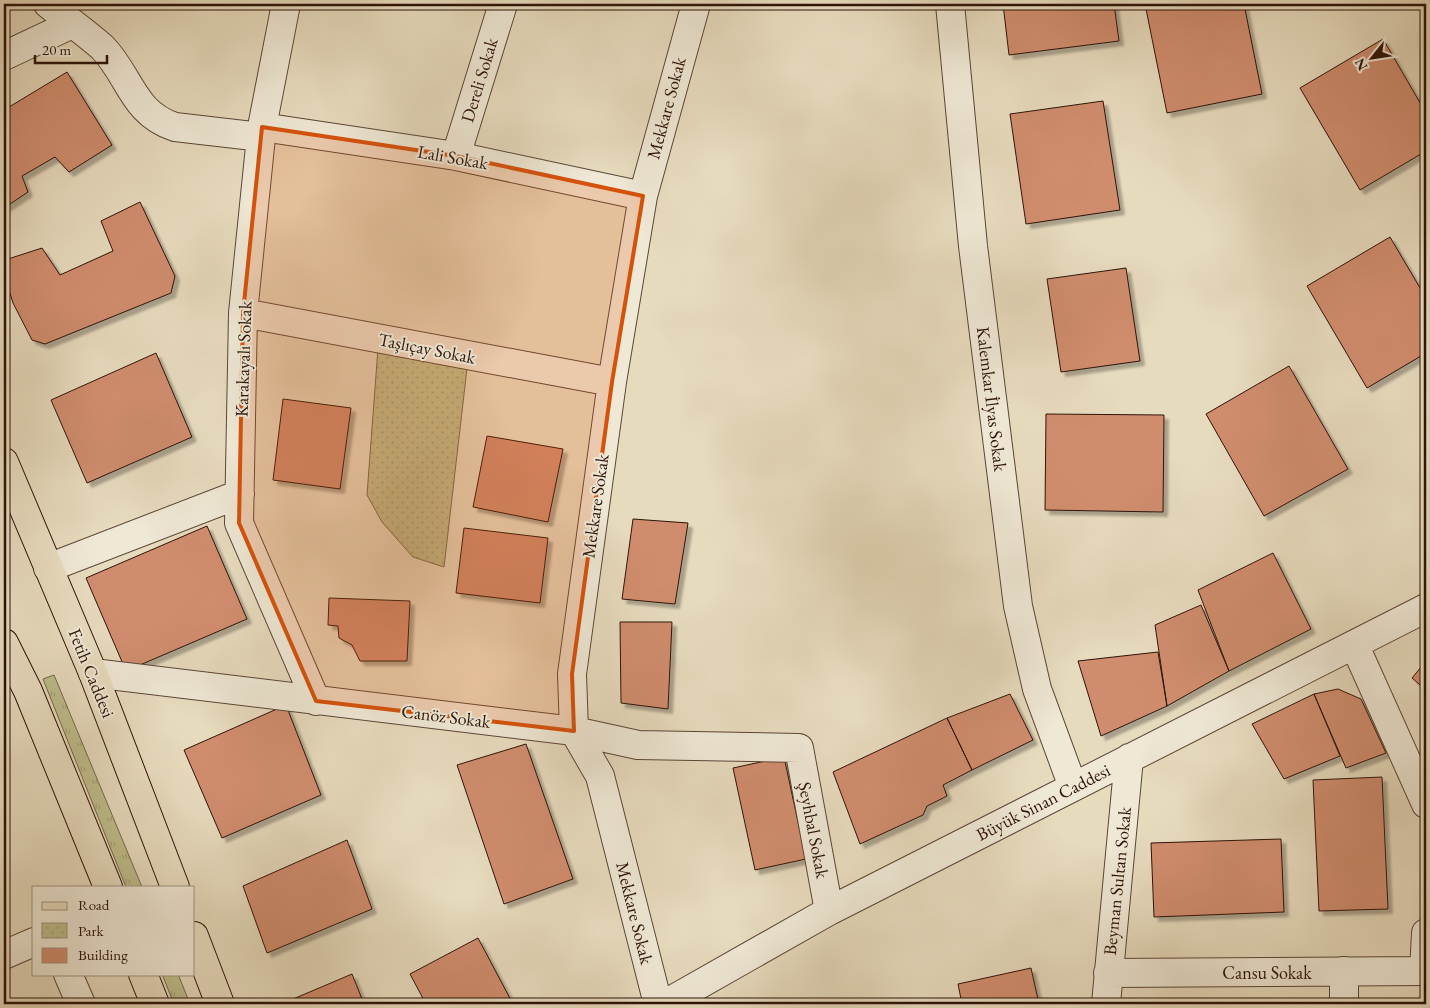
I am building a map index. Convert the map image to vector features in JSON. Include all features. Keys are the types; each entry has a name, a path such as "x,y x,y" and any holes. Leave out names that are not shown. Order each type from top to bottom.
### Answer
{"main road":[{"name":"Fetih Caddesi","path":"4,462 93,672 175,886"},
{"path":"4,643 28,691 108,886"},
{"path":"195,939 220,1004"},
{"path":"144,976 155,1004"}],"street":[{"name":"Lali Sokak","path":"48,4 102,48 115,64 139,104 162,123 175,127 262,132 456,156 643,196"},
{"name":"Karakayalı Sokak","path":"286,4 262,132 243,313 239,523 316,701"},
{"name":"Dereli Sokak","path":"456,156 503,4"},
{"name":"Mekkare Sokak","path":"658,1004 600,776 574,731 572,674 612,382 643,196 696,4"},
{"name":"Kalemkar İlyas Sokak","path":"950,4 973,246 1018,606 1037,689 1073,787"},
{"path":"4,56 72,24"},
{"name":"Taşlıçay Sokak","path":"243,313 612,382"},
{"path":"48,568 240,494"},
{"name":"Büyük Sinan Caddesi","path":"665,1004 829,911 1129,758 1355,646 1426,608"},
{"path":"1355,646 1426,804"},
{"name":"Canöz Sokak","path":"93,672 316,701 574,731 638,745 799,748"},
{"name":"Şeyhbal Sokak","path":"799,748 829,911"},
{"name":"Beyman Sultan Sokak","path":"1106,1004 1129,758"},
{"path":"1425,971 1426,933"},
{"path":"4,955 32,943"},
{"path":"1344,971 1344,1004"},
{"name":"Cansu Sokak","path":"1108,973 1425,971"},
{"path":"69,976 81,1004"}],"highlighted area":[{"path":"262,127 456,156 643,196 612,382 572,674 574,731 316,701 239,523 243,313"}],"green space":[{"path":"378,348 468,360 444,567 413,557 382,522 367,495"},
{"path":"54,675 142,886 126,886 43,679"},
{"path":"163,976 179,976 190,1004 174,1004"}],"building":[{"path":"1003,4 1114,4 1119,41 1009,55"},
{"path":"1145,4 1244,4 1262,94 1167,113"},
{"path":"1383,39 1426,113 1426,151 1360,190 1300,88"},
{"path":"67,72 112,145 69,172 55,157 22,176 28,192 4,208 4,110"},
{"path":"1103,101 1120,210 1026,224 1010,114"},
{"path":"140,202 175,276 171,293 45,344 32,340 13,303 4,274 8,259 42,248 60,275 113,251 101,221"},
{"path":"1390,237 1426,298 1426,353 1367,388 1307,286"},
{"path":"1126,268 1140,361 1061,372 1047,279"},
{"path":"156,353 192,437 87,483 51,400"},
{"path":"1289,366 1348,469 1264,516 1206,414"},
{"path":"283,399 351,408 340,489 273,480"},
{"path":"1046,414 1164,415 1163,512 1045,510"},
{"path":"487,436 563,449 548,522 473,507"},
{"path":"633,519 688,523 675,604 622,599"},
{"path":"207,526 247,619 126,671 86,578"},
{"path":"464,528 548,538 540,603 456,593"},
{"path":"1273,553 1311,629 1229,671 1198,590"},
{"path":"329,598 410,601 407,661 360,661 352,645 339,638 338,626 328,625"},
{"path":"1201,605 1229,671 1167,706 1155,625"},
{"path":"620,622 672,622 668,709 621,703"},
{"path":"1158,652 1167,706 1101,736 1078,661"},
{"path":"1426,661 1426,690 1412,678"},
{"path":"1338,689 1361,699 1386,753 1346,768 1314,694"},
{"path":"1010,694 1033,740 972,770 947,718"},
{"path":"1314,694 1340,756 1284,779 1252,724"},
{"path":"286,705 321,795 222,838 184,750"},
{"path":"947,718 972,770 943,785 947,796 927,806 923,815 860,844 833,772"},
{"path":"526,744 573,879 504,904 457,765"},
{"path":"784,757 806,859 755,870 733,768"},
{"path":"1382,777 1388,909 1319,911 1313,780"},
{"path":"1281,839 1284,912 1154,917 1151,843"},
{"path":"347,840 372,909 267,953 243,886"},
{"path":"478,938 513,1004 426,1004 410,974"},
{"path":"1031,968 1039,1004 962,1004 958,984"},
{"path":"352,974 364,1004 287,1004 286,1002"},
{"path":"1153,999 1240,999 1240,1004 1153,1004"}]}
